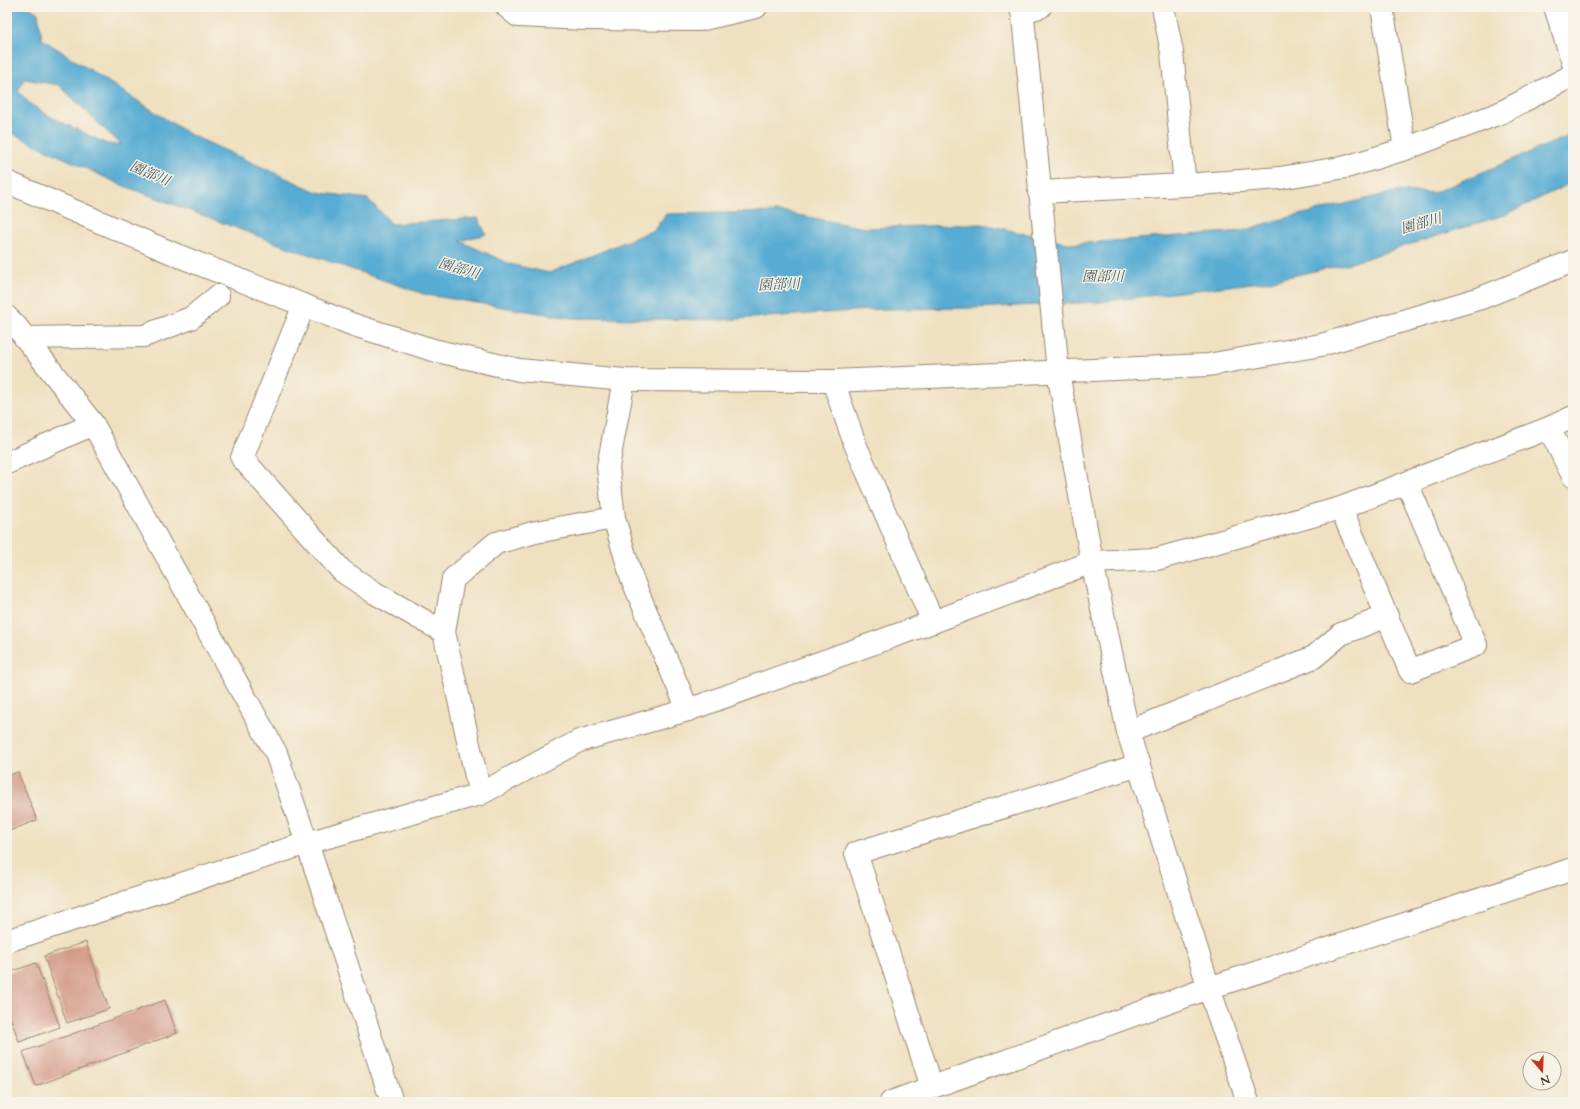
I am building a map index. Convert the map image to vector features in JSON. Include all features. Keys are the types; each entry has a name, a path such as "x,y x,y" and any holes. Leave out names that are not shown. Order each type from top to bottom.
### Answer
{"street":[{"path":"507,7 518,16 586,20 699,20 756,7"},
{"path":"1163,7 1172,52 1185,185"},
{"path":"1382,7 1406,149"},
{"path":"1556,7 1573,63"},
{"path":"1028,9 1040,200 1057,365 1092,562 1128,732 1208,988 1248,1102"},
{"path":"1040,200 1185,185 1280,178 1346,167 1406,149 1500,113 1573,75"},
{"path":"7,182 179,256 354,326 433,350 519,370 624,380 833,381 1057,365 1208,365 1321,345 1481,298 1573,261"},
{"path":"25,338 144,336 191,318 218,296"},
{"path":"304,306 242,458 342,571 375,594 444,632"},
{"path":"7,317 16,326 93,424 276,754 307,843 392,1102"},
{"path":"624,380 608,467 614,518 632,579 688,710"},
{"path":"833,381 855,444 932,622"},
{"path":"7,941 307,843 480,794 579,741 688,710 932,622 1092,562 1157,559 1341,508 1549,428 1573,417"},
{"path":"7,463 93,424"},
{"path":"1549,428 1573,476"},
{"path":"1341,508 1410,670 1476,645 1407,483"},
{"path":"480,794 444,632 453,579 496,543 536,532 614,518"},
{"path":"1128,732 1314,657 1341,634 1387,616"},
{"path":"932,1087 856,853 1139,765"},
{"path":"890,1102 1208,988 1573,869"}],"water":[{"name":"園部川","path":"7,7 29,7 38,13 42,39 189,134 317,192 368,199 392,224 478,218 486,234 460,241 510,264 549,273 654,230 666,214 783,212 864,228 982,224 1072,244 1243,231 1274,221 1399,191 1433,193 1573,134 1573,182 1507,214 1351,263 1269,281 1099,302 975,308 883,309 723,320 571,318 427,295 287,247 119,184 7,131","holes":["24,79 59,85 121,145 107,144 49,116 29,103 18,91"]}],"building":[{"path":"18,772 37,820 7,832 7,776"},
{"path":"86,942 109,1009 67,1023 44,956"},
{"path":"36,963 60,1027 19,1042 7,1008 7,973"},
{"path":"165,1000 177,1033 36,1086 23,1052"}]}
